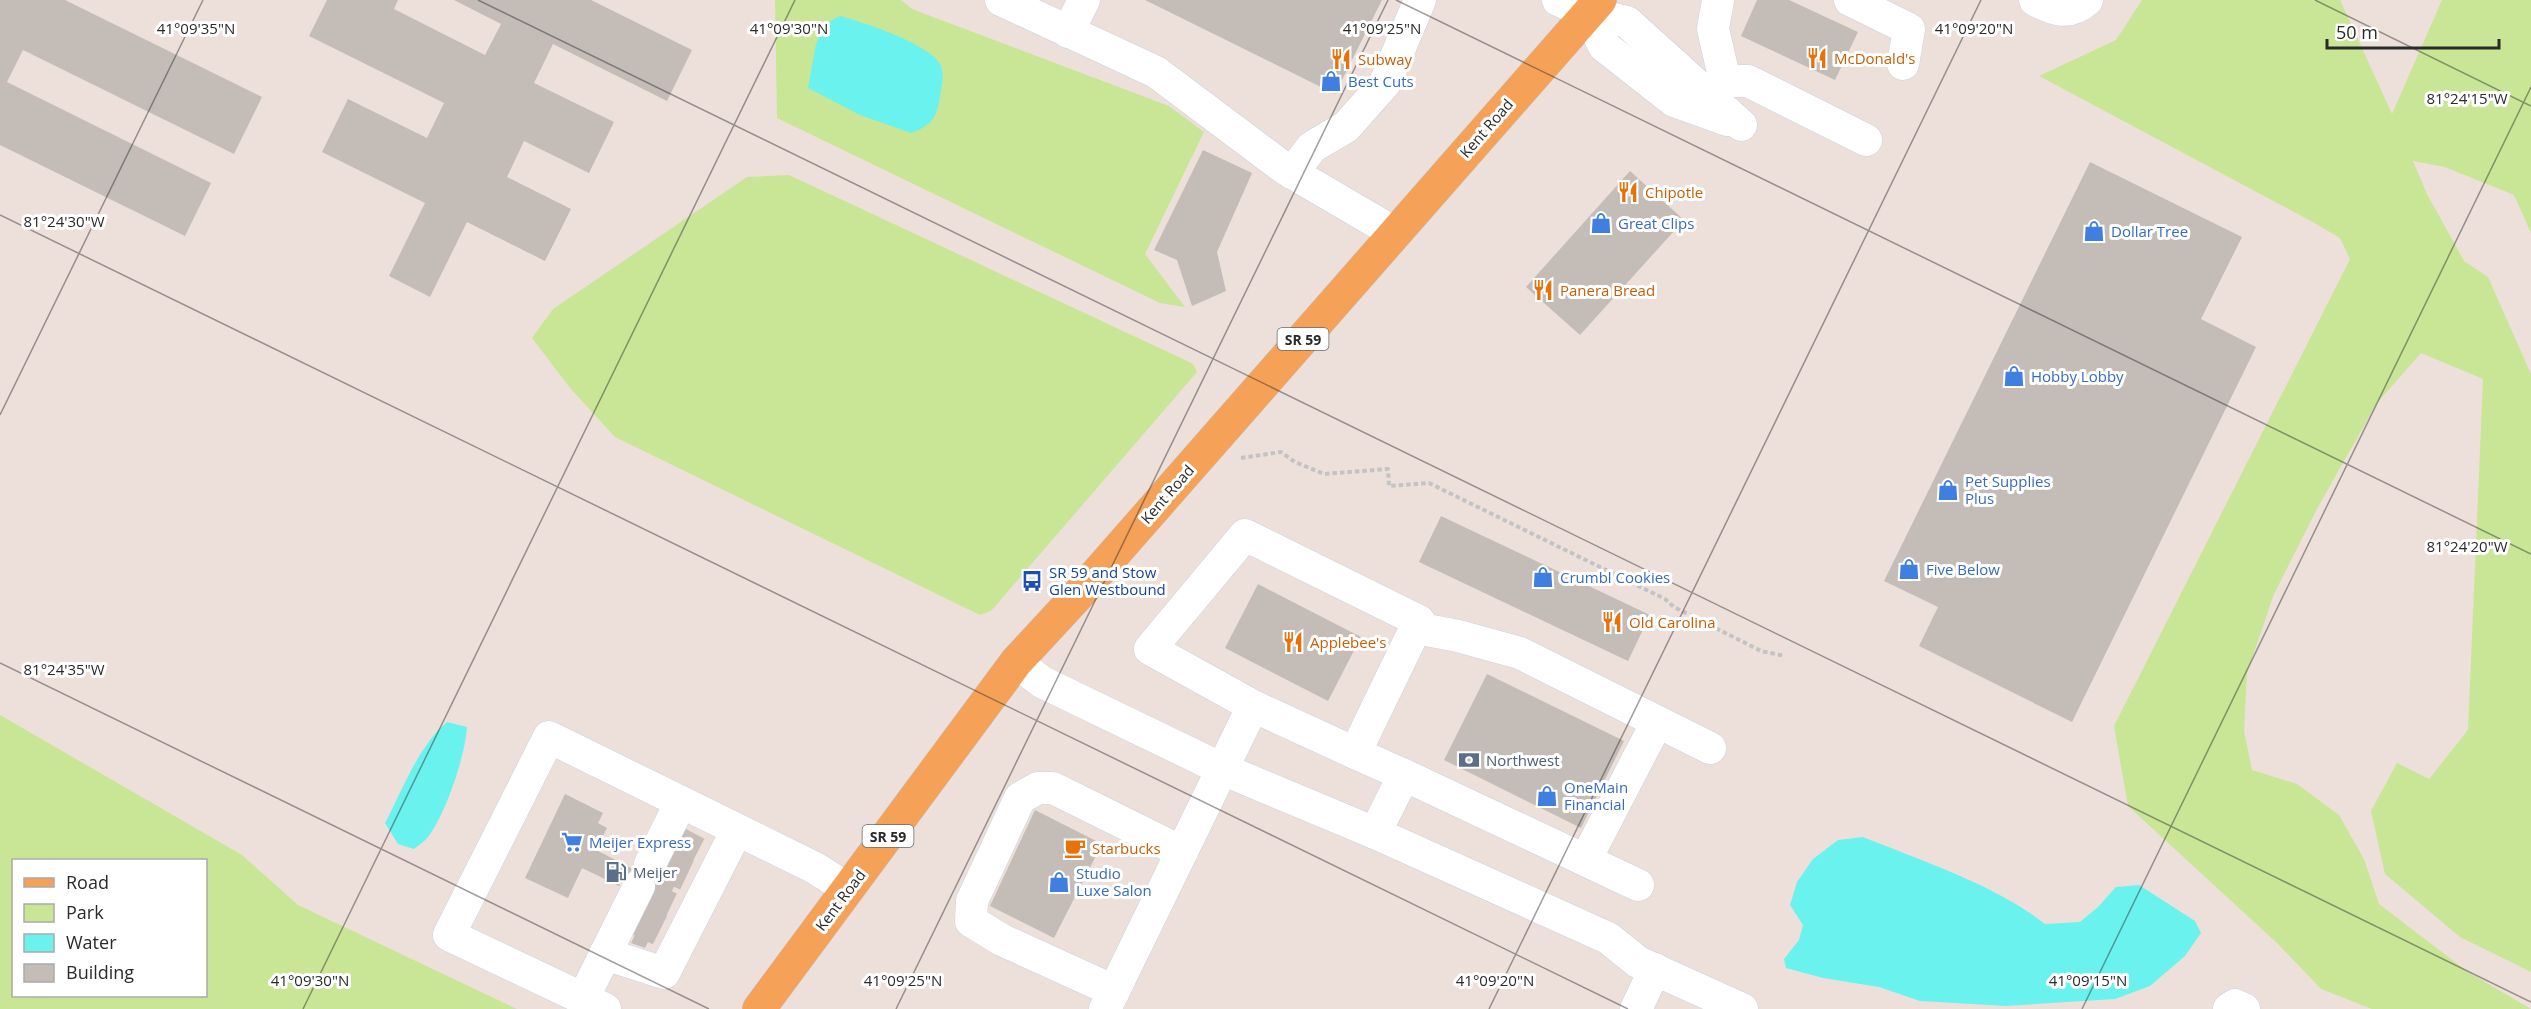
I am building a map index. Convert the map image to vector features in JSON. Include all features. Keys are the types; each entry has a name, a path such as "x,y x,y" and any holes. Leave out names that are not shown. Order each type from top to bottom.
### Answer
{"main road":[{"name":"Kent Road","path":"759,1009 1016,662 1078,595 1395,233 1582,4"}],"lane":[{"path":"1001,0 1156,72 1249,144 1292,173 1395,233"},
{"path":"1068,32 1084,0"},
{"path":"1292,173 1312,147 1346,127 1385,83 1420,0"},
{"path":"1715,87 1713,29 1718,0"},
{"path":"1850,0 1909,28 1903,64"},
{"path":"2035,0 2056,11 2078,8 2087,0"},
{"path":"1582,4 1627,21 1715,87 1741,125 1674,101 1604,46 1582,4"},
{"path":"1715,87 1748,81 1866,140"},
{"path":"1355,753 1419,621 1245,535 1150,649 1253,706 1638,885"},
{"path":"1416,628 1458,636 1520,653 1710,748"},
{"path":"1016,662 1042,682 1222,769 1375,833 1608,939 1638,962 1742,1009"},
{"path":"1182,852 1053,788 1038,788 1020,798 972,901 971,921 1109,1000 1182,852 1253,706"},
{"path":"1586,859 1657,722"},
{"path":"736,830 667,886 605,954 594,1004 449,935 549,737 815,868 848,890"},
{"path":"1375,833 1404,775"},
{"path":"605,954 664,974 667,886 681,802"},
{"path":"1636,1009 1655,969"},
{"path":"2229,1009 2235,1005 2244,1009"}],"path":[{"path":"1240,458 1281,452 1295,462 1324,474 1388,469 1389,486 1429,483 1665,598 1674,608 1761,651 1785,656"}],"green space":[{"path":"775,0 901,0 912,9 1169,106 1204,132 1145,254 1185,307 1160,303 777,118"},
{"path":"2142,0 2340,0 2392,114 2442,0 2531,0 2531,233 2514,195 2445,167 2413,161 2427,194 2464,261 2488,277 2531,374 2531,972 2460,937 2385,874 2371,811 2397,763 2429,779 2468,730 2483,379 2421,353 2377,403 2318,507 2274,594 2247,673 2244,731 2252,770 2297,784 2339,815 2364,859 2379,904 2468,972 2531,1009 2372,1009 2321,989 2278,944 2128,806 2114,726 2350,259 2340,238 2039,76 2116,40"},
{"path":"789,175 1183,359 1193,364 1197,372 991,611 980,615 615,437 570,388 532,338 553,309 747,177"},
{"path":"0,715 242,855 298,905 517,1009 0,1009"}],"water":[{"path":"840,16 906,40 919,46 937,60 942,68 939,104 935,116 928,124 911,133 860,115 808,88 816,44 825,24"},
{"path":"447,722 467,727 463,753 448,800 435,827 425,840 414,849 398,844 385,823 419,756"},
{"path":"1863,837 1981,886 2026,910 2045,924 2080,922 2116,887 2139,885 2195,921 2201,933 2185,956 2150,986 2115,999 2006,1006 1920,1001 1879,987 1823,978 1786,968 1784,959 1799,940 1803,925 1790,905 1797,882 1813,859 1838,840"}],"building":[{"path":"0,0 65,0 262,97 234,154 23,50 7,82 211,183 185,236 0,145"},
{"path":"327,0 398,0 394,9 485,55 501,24 454,0 591,0 692,50 667,101 553,44 534,83 614,122 589,173 524,141 507,177 571,209 545,261 467,222 430,297 389,276 425,203 322,152 348,99 427,138 444,103 309,36"},
{"path":"1145,0 1382,0 1335,94"},
{"name":"McDonald's","path":"1757,0 1789,0 1858,32 1835,80 1741,36"},
{"path":"1203,150 1252,173 1217,252 1226,291 1192,306 1177,260 1154,250"},
{"path":"2090,162 2242,237 2201,319 2256,347 2072,722 1919,646 1938,607 1884,581"},
{"path":"1630,171 1684,220 1580,335 1526,287"},
{"path":"1441,516 1650,615 1628,661 1419,562"},
{"name":"Applebee's","path":"1258,584 1361,637 1328,701 1225,648"},
{"path":"1487,674 1624,741 1581,828 1444,760"},
{"path":"565,794 603,813 598,823 607,828 596,850 633,869 623,878 619,886 582,868 568,898 525,878"},
{"path":"1035,810 1102,844 1054,938 990,906"},
{"path":"685,835 696,840 645,948 631,943 655,894 656,881 666,872"}],"tunnel":[{"path":"676,842 697,853"},
{"path":"666,865 687,875"},
{"path":"649,898 670,908"},
{"path":"638,919 660,930"}],"place":[{"name":"McDonald's","path":"1817,58"},
{"name":"Subway","path":"1341,59"},
{"name":"Best Cuts","path":"1331,81"},
{"name":"Chipotle","path":"1628,192"},
{"name":"Great Clips","path":"1601,223"},
{"name":"Dollar Tree","path":"2094,231"},
{"name":"Panera Bread","path":"1543,290"},
{"name":"Hobby Lobby","path":"2014,376"},
{"name":"Pet Supplies Plus","path":"1948,490"},
{"name":"Five Below","path":"1909,569"},
{"name":"Crumbl Cookies","path":"1543,577"},
{"name":"SR 59 and Stow Glen Westbound","path":"1032,581"},
{"name":"Old Carolina","path":"1612,622"},
{"name":"Applebee's","path":"1293,642"},
{"name":"Northwest","path":"1469,760"},
{"name":"OneMain Financial","path":"1547,796"},
{"name":"Meijer Express","path":"572,842"},
{"name":"Starbucks","path":"1075,848"},
{"name":"Meijer","path":"616,872"},
{"name":"Studio Luxe Salon","path":"1059,882"}]}
